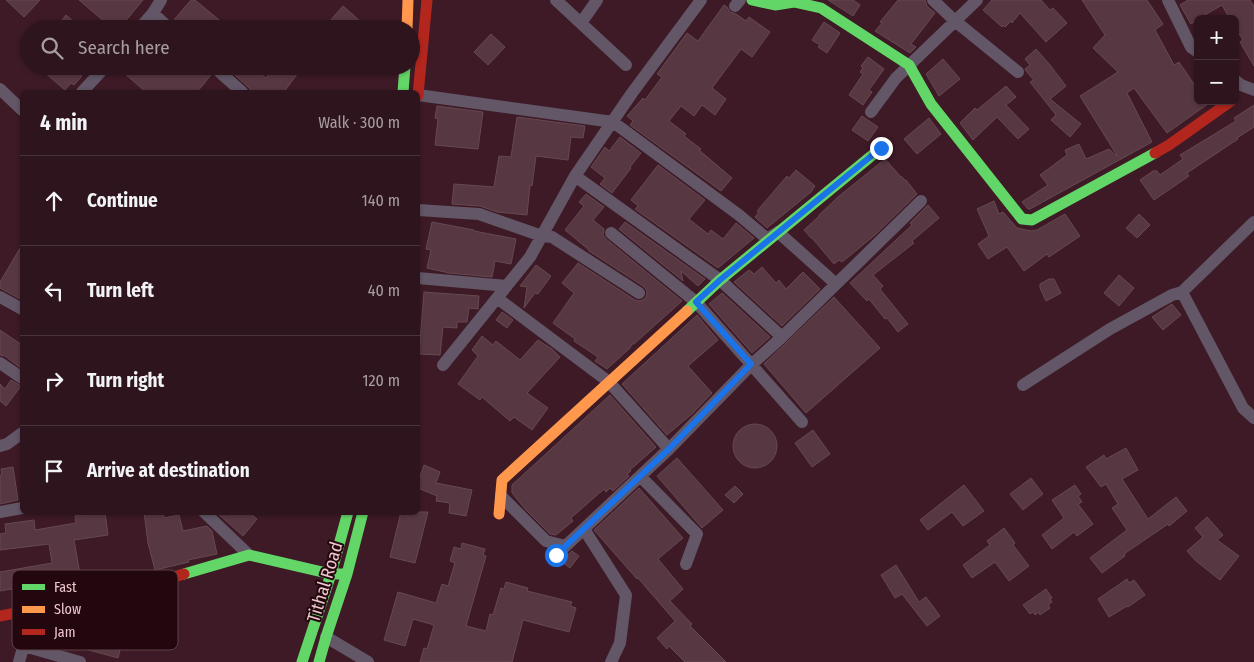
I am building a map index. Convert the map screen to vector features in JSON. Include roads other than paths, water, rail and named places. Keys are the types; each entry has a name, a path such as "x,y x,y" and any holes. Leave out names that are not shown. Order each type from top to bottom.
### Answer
{"street":[{"path":"147,20 161,0"},
{"path":"407,20 408,0"},
{"path":"420,74 427,0"},
{"path":"556,0 626,65"},
{"path":"581,23 597,0"},
{"path":"443,365 530,257 575,176 632,92 701,0"},
{"path":"752,0 775,5 794,2 821,8 909,65 931,104 1022,219 1032,220 1169,145 1225,105"},
{"path":"933,0 1018,72"},
{"path":"871,112 896,78 977,0"},
{"path":"1168,0 1194,49"},
{"path":"153,13 160,20"},
{"path":"84,90 98,75"},
{"path":"223,75 240,90"},
{"path":"403,90 404,75"},
{"path":"418,90 420,75"},
{"path":"1239,83 1254,90"},
{"path":"0,89 20,108"},
{"path":"420,95 613,122 738,215 764,237 770,237 778,232"},
{"path":"499,514 502,480 720,280 881,148"},
{"path":"575,176 720,280 782,337"},
{"path":"556,555 669,449 751,364 782,337 922,200"},
{"path":"420,210 480,214 542,236 552,237 639,293"},
{"path":"1022,385 1110,329 1172,295 1182,292 1254,222"},
{"path":"778,232 836,284"},
{"path":"611,233 696,302 802,422"},
{"path":"420,278 507,286"},
{"path":"1182,292 1243,408 1254,418"},
{"path":"0,297 20,308"},
{"path":"497,298 609,382 669,449"},
{"path":"0,363 20,377"},
{"path":"0,446 7,444 20,434"},
{"path":"640,476 698,534 686,564"},
{"path":"501,496 546,541 565,546"},
{"path":"0,512 20,508"},
{"path":"207,515 249,555"},
{"path":"302,662 347,515"},
{"name":"Tithal Road","path":"319,662 347,574 362,515"},
{"path":"584,529 626,595 620,643 611,662"},
{"path":"178,576 249,555 330,574 347,574"},
{"path":"326,637 368,662"},
{"path":"38,650 80,662"}]}
